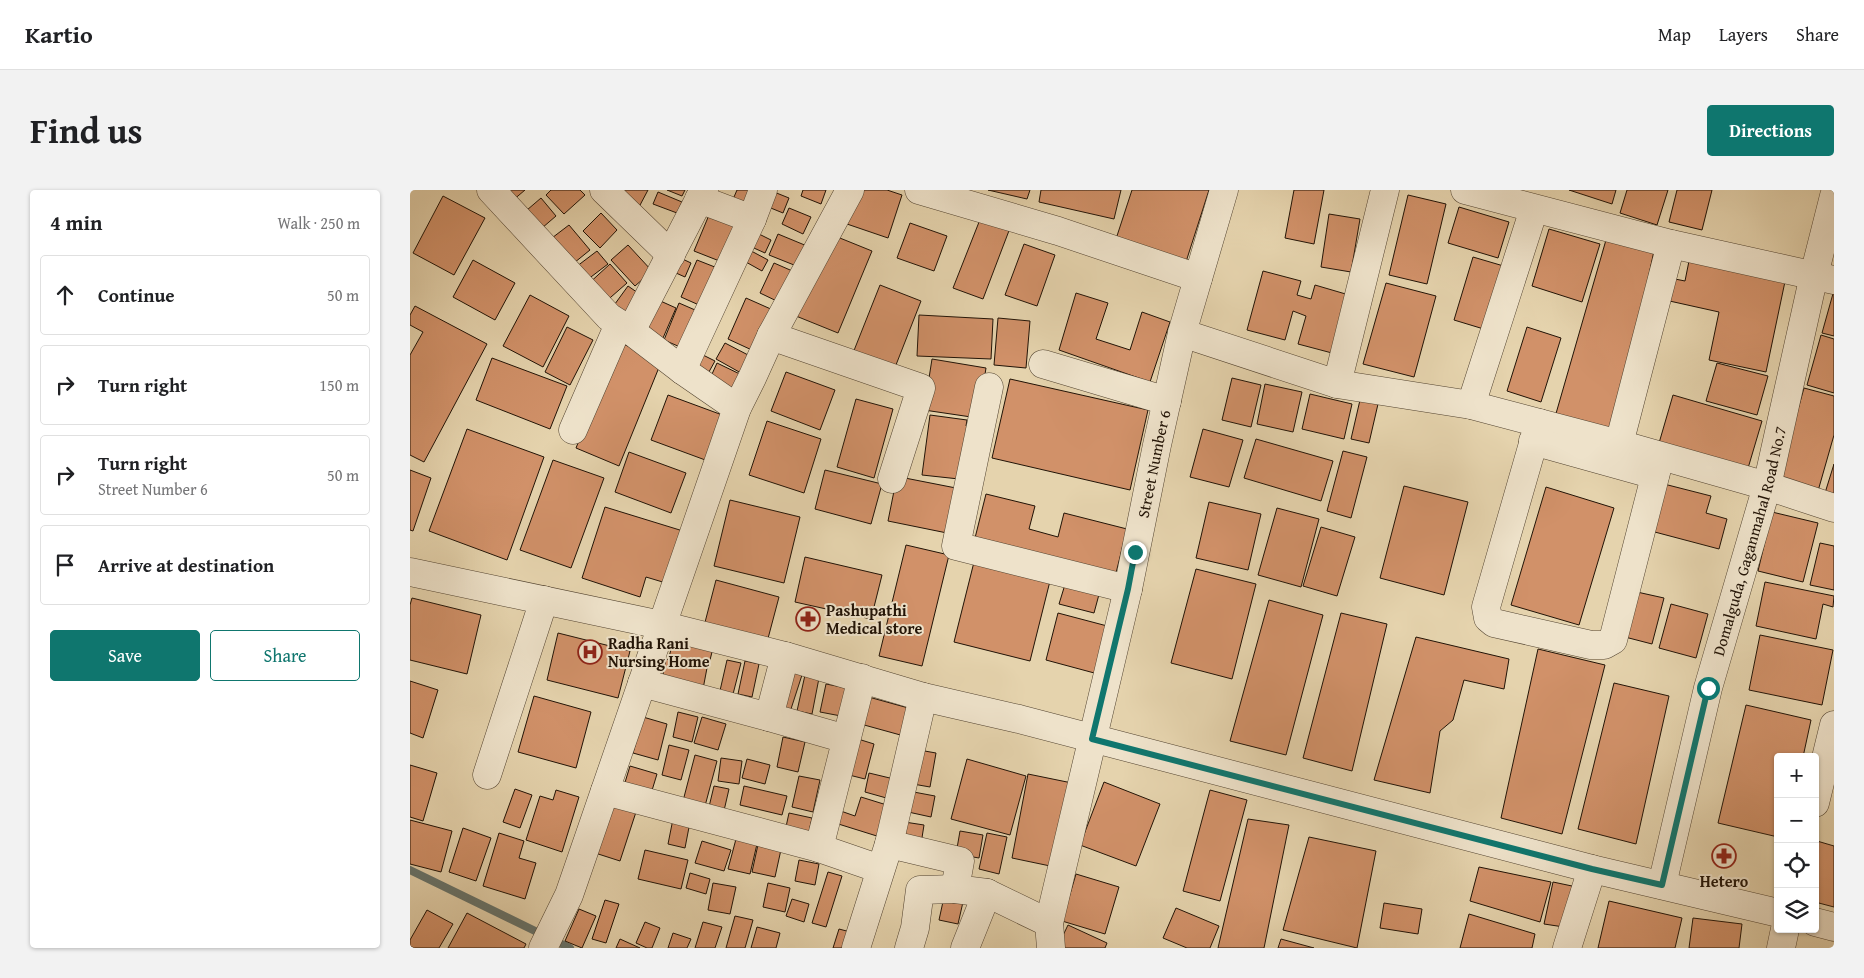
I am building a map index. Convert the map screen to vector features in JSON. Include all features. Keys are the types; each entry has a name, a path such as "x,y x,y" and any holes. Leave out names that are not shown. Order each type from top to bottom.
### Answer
{"street":[{"path":"491,190 609,317 737,408"},
{"path":"604,190 671,255"},
{"path":"682,370 752,219 763,190"},
{"path":"543,948 569,895 737,408 771,336 850,190"},
{"path":"918,190 1058,231 1198,278"},
{"name":"Street Number 6","path":"1050,936 1092,739 1128,589 1182,333 1224,190"},
{"path":"1337,384 1386,190"},
{"path":"1465,190 1671,244 1824,278"},
{"path":"573,430 625,327 671,255 701,194 752,219"},
{"name":"Domalguda, Gaganmahal Road No.7","path":"1662,885 1708,688 1767,486 1824,278 1834,196"},
{"path":"1471,406 1534,209"},
{"path":"1619,444 1671,244"},
{"path":"1182,333 1337,384 1471,406 1536,432 1658,466 1767,486 1834,508"},
{"path":"771,336 921,388 892,479"},
{"path":"1043,364 1167,401"},
{"path":"990,387 956,546 1128,589"},
{"path":"1536,432 1619,444 1658,466"},
{"path":"1536,432 1486,607 1488,618 1494,623 1591,645 1604,645 1613,640 1658,466"},
{"path":"410,572 661,625 785,656 923,697 1019,719 1592,869 1774,912"},
{"path":"487,775 544,600"},
{"path":"769,717 785,656"},
{"path":"819,848 862,678"},
{"path":"642,683 846,739"},
{"path":"856,948 885,856 923,697"},
{"path":"1816,798 1834,725"},
{"path":"605,791 819,848 885,856 960,861 956,889"},
{"path":"1567,948 1592,869"},
{"path":"909,948 915,928 920,890 956,889 987,893 1050,936"},
{"path":"965,948 987,893"},
{"path":"1819,923 1834,927"},
{"path":"1781,948 1784,933"}],"building":[{"path":"502,190 525,190 512,201"},
{"path":"551,190 580,190 585,195 564,214 546,195"},
{"path":"624,190 648,190 639,207 621,197"},
{"path":"667,190 685,190 682,196"},
{"path":"737,190 751,190 743,209 731,204"},
{"path":"769,190 789,198 783,213 761,204"},
{"path":"803,190 826,190 821,204 801,196"},
{"path":"854,190 887,190 902,195 888,238 844,223"},
{"path":"988,190 1030,190 1027,199"},
{"path":"1041,190 1121,190 1114,219 1039,202"},
{"path":"1132,190 1209,190 1185,265 1115,242"},
{"path":"1294,190 1324,190 1314,244 1285,238"},
{"path":"1569,190 1616,190 1612,204"},
{"path":"1627,190 1668,190 1657,225 1620,213"},
{"path":"1677,190 1712,190 1702,230 1669,222"},
{"path":"658,192 682,202 677,213 653,204"},
{"path":"1408,195 1446,204 1427,284 1389,275"},
{"path":"443,196 485,218 454,275 413,253"},
{"path":"541,198 556,216 542,228 527,210"},
{"path":"1459,207 1509,222 1498,258 1448,243"},
{"path":"789,208 811,217 803,234 782,224"},
{"path":"601,213 617,230 600,248 583,231"},
{"path":"1329,214 1360,219 1351,272 1321,267"},
{"path":"709,215 737,227 722,262 694,251"},
{"path":"981,217 1010,228 983,299 953,288"},
{"path":"910,223 947,236 934,271 897,258"},
{"path":"569,225 590,250 569,267 548,241"},
{"path":"1549,229 1600,244 1582,302 1532,286"},
{"path":"751,230 771,240 765,253 745,244"},
{"path":"1608,233 1655,246 1616,432 1555,417"},
{"path":"778,234 807,246 799,267 769,255"},
{"path":"830,234 872,251 838,333 796,316"},
{"path":"1024,244 1055,255 1037,306 1005,295"},
{"path":"628,245 652,271 635,286 611,260"},
{"path":"742,246 768,260 762,271 737,257"},
{"path":"597,251 608,264 583,283 572,270"},
{"path":"1691,251 1787,272 1766,372 1709,360 1719,312 1665,300 1670,278 1685,281"},
{"path":"674,255 691,263 685,277 667,269"},
{"path":"1473,257 1507,267 1487,330 1454,320"},
{"path":"473,260 515,283 495,320 453,297"},
{"path":"697,260 725,271 708,309 681,297"},
{"path":"774,263 797,273 783,304 760,293"},
{"path":"610,264 627,283 603,304 586,286"},
{"path":"1263,271 1301,281 1297,295 1311,299 1315,285 1349,295 1332,353 1298,344 1306,316 1293,311 1285,340 1247,330"},
{"path":"1386,283 1436,296 1414,377 1363,364"},
{"path":"880,285 921,301 894,370 853,353"},
{"path":"628,286 641,295 625,318 612,308"},
{"path":"1834,290 1834,336 1822,333"},
{"path":"1076,293 1108,303 1096,339 1130,350 1142,312 1170,322 1150,382 1059,350"},
{"path":"530,295 569,316 543,367 503,346"},
{"path":"746,298 773,310 754,351 728,339"},
{"path":"656,299 676,308 663,338 643,330"},
{"path":"679,303 702,313 687,350 664,340"},
{"path":"415,306 487,344 424,462 410,455 410,355 423,332 410,325 410,315"},
{"path":"919,315 993,319 991,359 917,356"},
{"path":"998,318 1030,321 1026,368 994,365"},
{"path":"567,327 593,340 570,385 545,372"},
{"path":"1527,327 1561,338 1541,402 1507,391"},
{"path":"1821,335 1834,339 1834,393 1807,385"},
{"path":"618,342 662,360 619,466 576,448"},
{"path":"725,343 750,356 741,373 716,359"},
{"path":"695,351 715,361 705,379 685,370"},
{"path":"492,358 567,386 550,429 476,400"},
{"path":"932,359 986,368 978,418 924,410"},
{"path":"717,363 746,377 736,397 708,383"},
{"path":"1717,363 1768,376 1757,415 1706,401"},
{"path":"786,372 835,390 820,430 771,411"},
{"path":"1232,378 1261,385 1251,427 1222,420"},
{"path":"1010,379 1148,410 1130,490 992,458"},
{"path":"1265,384 1302,392 1293,432 1257,424"},
{"path":"1804,388 1834,396 1834,435 1818,491 1778,480"},
{"path":"1310,394 1352,404 1344,439 1302,429"},
{"path":"668,395 725,416 708,461 651,440"},
{"path":"1673,395 1762,421 1746,475 1657,450"},
{"path":"856,399 893,409 874,478 837,467"},
{"path":"1360,400 1378,404 1369,443 1351,439"},
{"path":"930,415 967,420 966,426 976,427 959,479 922,475"},
{"path":"767,421 821,439 804,493 749,475"},
{"path":"467,429 544,457 507,560 429,531"},
{"path":"1203,429 1243,440 1229,487 1190,477"},
{"path":"1256,439 1333,461 1321,501 1244,478"},
{"path":"1343,451 1367,457 1351,518 1327,511"},
{"path":"629,452 686,473 671,513 615,492"},
{"path":"553,460 604,478 571,568 520,550"},
{"path":"1834,464 1834,495 1825,493"},
{"path":"410,470 431,478 413,531 410,530"},
{"path":"825,470 882,484 871,524 815,509"},
{"path":"905,478 961,489 952,534 888,521 895,486 903,487"},
{"path":"1664,484 1711,496 1706,513 1727,519 1719,549 1651,531"},
{"path":"1404,486 1468,502 1444,595 1380,578"},
{"path":"1546,487 1614,508 1579,625 1511,605"},
{"path":"986,494 1035,506 1029,529 1058,537 1064,513 1127,529 1114,581 973,546"},
{"path":"730,500 800,517 784,583 714,566"},
{"path":"1209,502 1261,514 1248,570 1196,558"},
{"path":"605,507 683,531 666,583 646,577 640,597 582,578"},
{"path":"1277,508 1319,519 1301,587 1258,575"},
{"path":"1772,512 1818,523 1803,582 1758,571"},
{"path":"1321,527 1355,537 1337,596 1303,586"},
{"path":"1820,543 1834,546 1834,590 1810,585"},
{"path":"906,545 949,555 922,666 879,656"},
{"path":"976,554 1052,573 1030,661 954,642"},
{"path":"805,557 882,575 871,619 795,602"},
{"path":"1196,569 1256,584 1232,679 1171,663"},
{"path":"1067,578 1101,587 1094,613 1059,604"},
{"path":"716,580 779,597 766,646 703,630"},
{"path":"1765,582 1834,596 1833,607 1823,604 1816,639 1756,626"},
{"path":"1637,592 1664,598 1652,644 1625,637"},
{"path":"412,598 481,615 467,674 410,660 410,605"},
{"path":"1269,600 1323,615 1286,755 1230,741"},
{"path":"1671,604 1708,614 1696,658 1659,648"},
{"path":"1058,613 1111,627 1098,674 1046,660"},
{"path":"1341,613 1387,624 1352,771 1303,758"},
{"path":"558,633 630,651 618,698 547,680"},
{"path":"1760,635 1833,650 1822,705 1749,690"},
{"path":"1416,637 1509,659 1504,689 1464,680 1453,720 1440,731 1430,793 1374,780"},
{"path":"674,638 713,648 708,668 669,657"},
{"path":"1538,649 1605,665 1562,834 1501,818"},
{"path":"666,659 707,668 703,689 662,680"},
{"path":"727,660 741,663 732,698 719,695"},
{"path":"745,661 759,664 752,697 738,694"},
{"path":"786,669 802,675 790,712 778,706"},
{"path":"805,675 819,678 812,714 797,711"},
{"path":"410,681 438,690 423,738 410,733"},
{"path":"1614,683 1669,696 1636,844 1578,829"},
{"path":"826,684 847,688 841,716 820,712"},
{"path":"534,696 591,712 576,768 518,752"},
{"path":"865,696 912,709 904,736 857,723"},
{"path":"1746,705 1811,720 1804,753 1774,753 1774,836 1718,823"},
{"path":"678,712 698,717 692,742 673,737"},
{"path":"643,717 667,724 658,760 633,753"},
{"path":"702,717 726,724 718,750 694,743"},
{"path":"783,737 805,742 798,772 777,767"},
{"path":"858,739 874,744 865,779 849,775"},
{"path":"669,745 689,750 681,780 662,775"},
{"path":"919,750 936,753 930,787 913,784"},
{"path":"695,755 717,761 705,806 683,801"},
{"path":"721,758 742,761 739,784 718,781"},
{"path":"747,759 770,765 765,784 742,778"},
{"path":"967,759 1026,776 1010,835 951,819"},
{"path":"410,765 437,773 423,821 410,817"},
{"path":"630,766 657,774 650,797 623,789"},
{"path":"869,773 894,779 890,799 865,792"},
{"path":"1028,774 1072,783 1055,867 1012,858"},
{"path":"799,776 820,780 813,812 792,807"},
{"path":"1104,782 1160,804 1136,866 1080,845"},
{"path":"714,786 729,789 723,815 708,811"},
{"path":"744,786 787,796 782,815 740,805"},
{"path":"515,789 532,795 520,828 503,822"},
{"path":"556,790 579,797 562,852 526,840 540,796 553,800"},
{"path":"903,790 935,796 931,817 899,810"},
{"path":"1210,790 1247,800 1220,901 1183,891"},
{"path":"861,797 890,806 880,837 832,822 835,809 855,816"},
{"path":"609,803 636,812 620,861 592,852"},
{"path":"789,813 812,818 807,841 784,836"},
{"path":"673,819 690,822 685,848 668,844"},
{"path":"1248,819 1289,825 1264,948 1218,948"},
{"path":"410,820 452,831 441,872 410,864"},
{"path":"898,821 924,825 921,844 895,840"},
{"path":"463,828 491,838 476,881 449,872"},
{"path":"960,831 983,835 979,858 956,854"},
{"path":"499,833 524,841 519,858 536,863 525,899 483,886"},
{"path":"987,833 1007,837 999,874 979,869"},
{"path":"1309,837 1376,851 1357,948 1283,930"},
{"path":"736,839 757,844 750,874 728,869"},
{"path":"759,840 782,845 775,877 752,872"},
{"path":"702,841 731,850 724,871 695,863"},
{"path":"1819,842 1834,846 1834,907 1819,903"},
{"path":"645,850 688,860 681,889 638,879"},
{"path":"799,860 819,864 815,885 795,881"},
{"path":"1479,867 1551,882 1540,922 1470,901"},
{"path":"828,872 842,876 826,927 812,923"},
{"path":"690,873 710,879 706,894 686,888"},
{"path":"1076,874 1119,887 1105,934 1062,921"},
{"path":"1553,882 1572,886 1564,927 1544,924"},
{"path":"713,883 736,887 730,914 708,910"},
{"path":"768,883 790,888 785,912 763,907"},
{"path":"944,897 963,902 958,924 939,920"},
{"path":"792,899 809,904 804,922 786,916"},
{"path":"605,900 619,904 606,943 592,939"},
{"path":"1609,901 1682,918 1675,948 1598,948"},
{"path":"1384,903 1422,909 1418,934 1380,928"},
{"path":"1176,908 1219,926 1210,948 1187,948 1163,938"},
{"path":"579,909 596,916 582,948 565,941"},
{"path":"427,910 453,924 439,948 414,948 410,946 410,940"},
{"path":"467,913 526,944 524,948 448,948"},
{"path":"1469,914 1535,934 1532,948 1460,948"},
{"path":"735,916 753,920 745,948 726,948"},
{"path":"1693,918 1742,924 1739,948 1689,948"},
{"path":"645,922 660,928 652,948 636,943"},
{"path":"703,922 722,927 715,948 695,948"},
{"path":"1068,925 1107,943 1105,948 1057,948"},
{"path":"757,927 780,933 776,948 751,948"},
{"path":"839,929 858,934 853,948 833,948"},
{"path":"673,933 691,939 687,948 668,948"},
{"path":"620,939 640,948 616,948"},
{"path":"1281,939 1314,948 1278,948"}],"waterway":[{"path":"410,870 570,948"}],"place":[{"name":"Pashupathi Medical store","path":"808,619"},
{"name":"Radha Rani Nursing Home","path":"590,652"},
{"name":"Hetero","path":"1724,856"}],"route":[{"path":"1135,552 1092,739 1592,869 1662,885 1708,688"}]}
